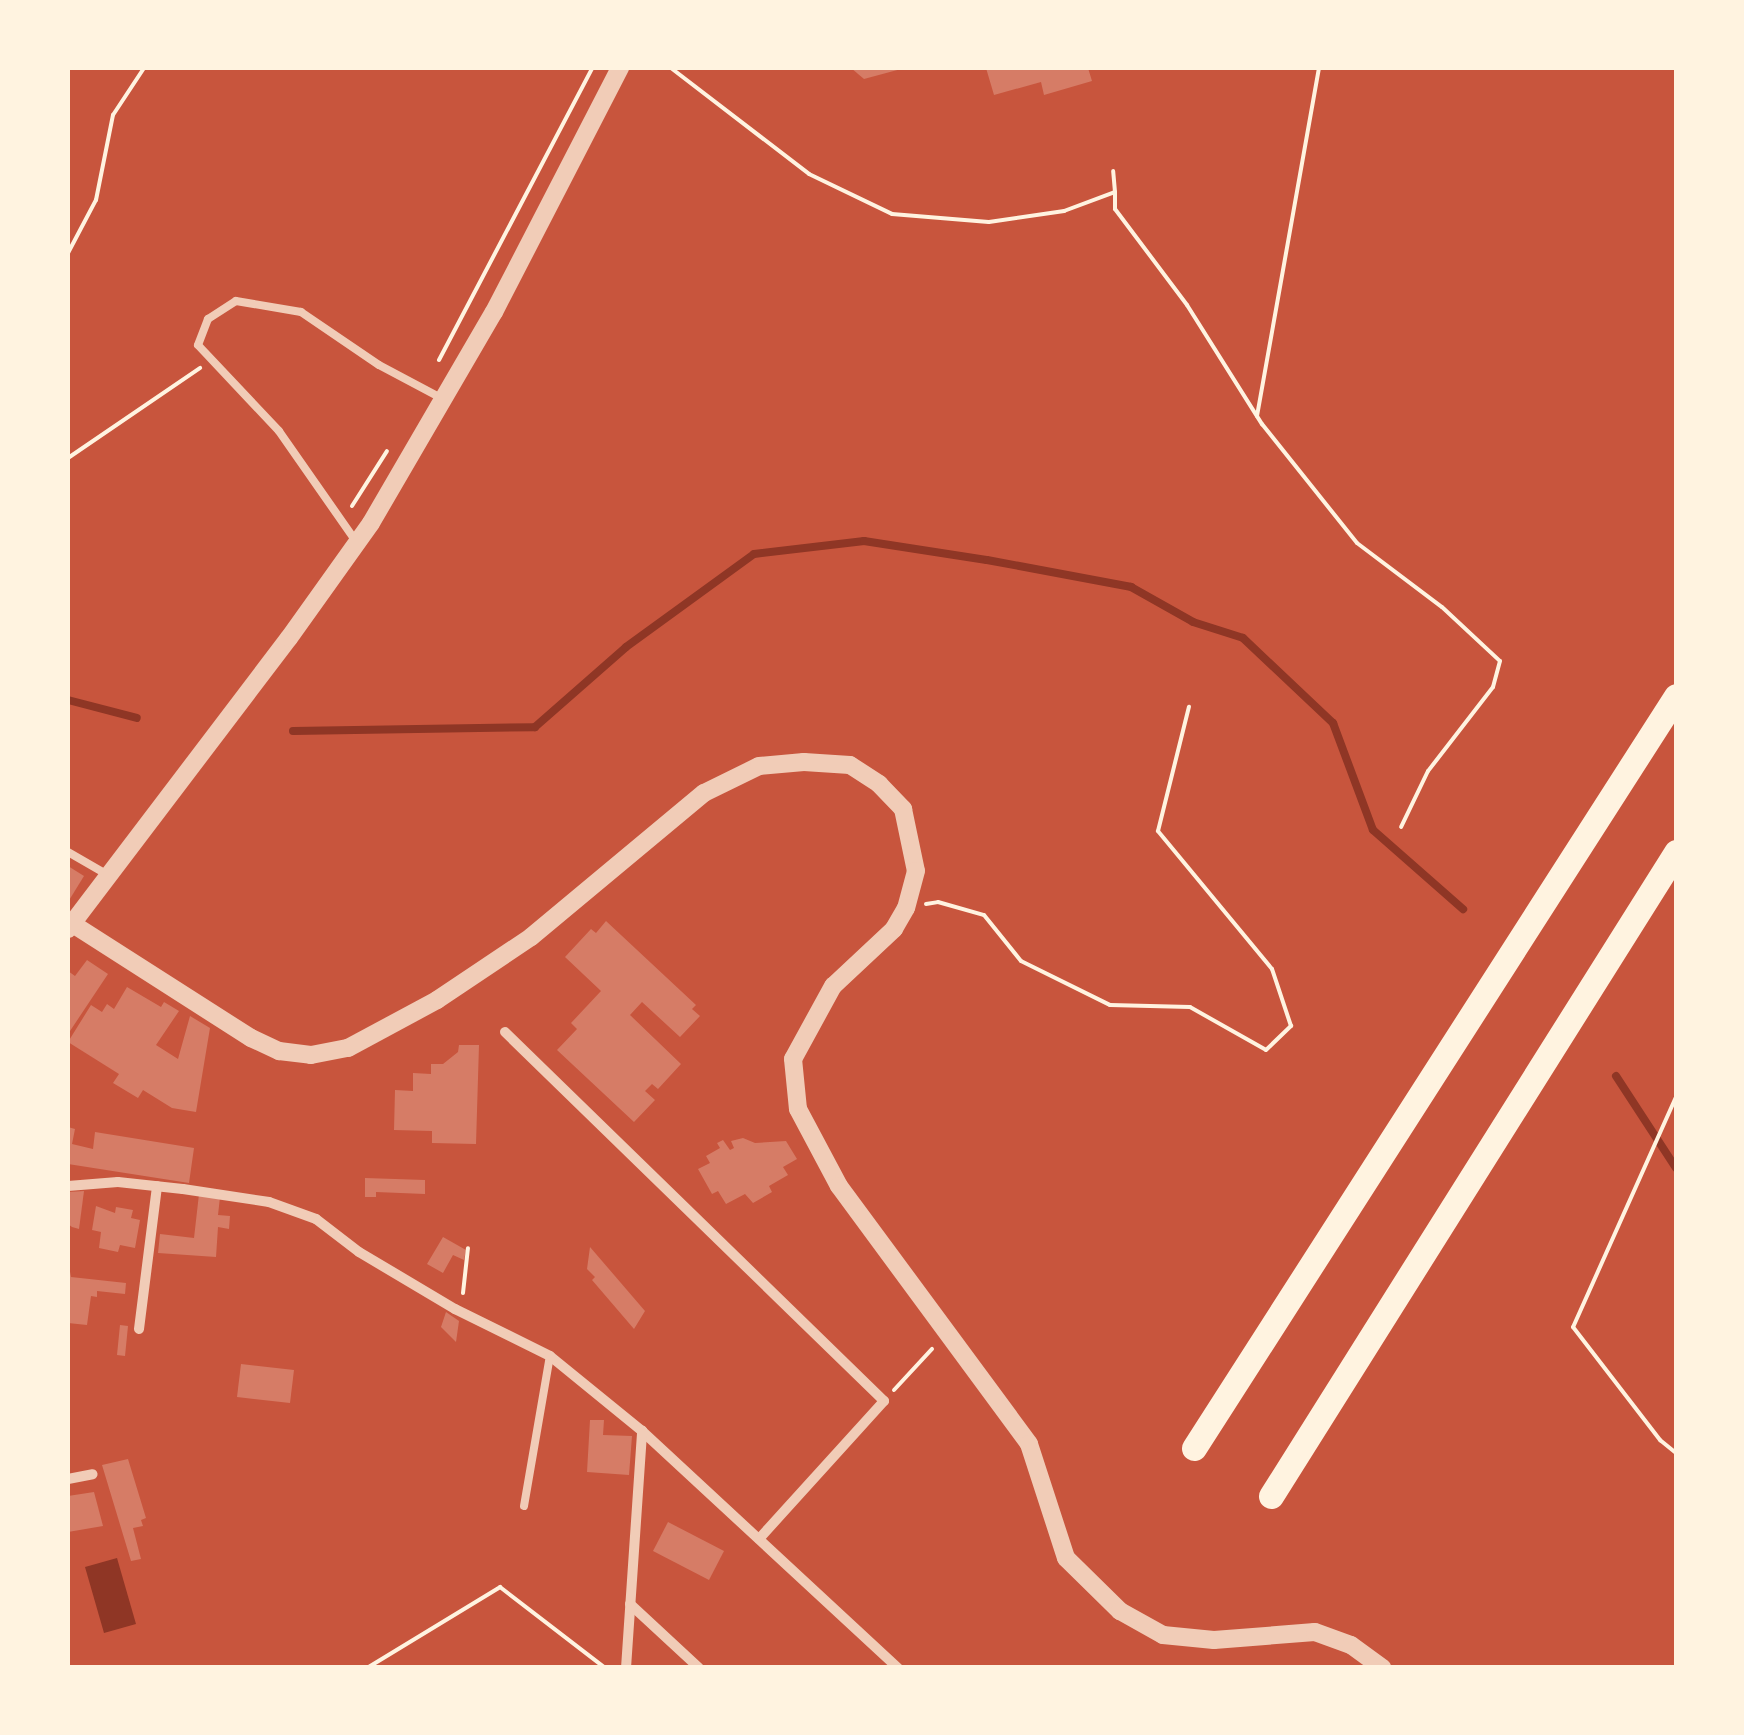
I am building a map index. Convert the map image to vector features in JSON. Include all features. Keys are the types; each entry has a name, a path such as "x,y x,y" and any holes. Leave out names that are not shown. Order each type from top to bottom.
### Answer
{"highway":[{"path":"1194,1448 1676,696"},
{"path":"1272,1496 1676,852"}],"street":[{"path":"620,68 494,312 357,543 69,924 278,1051 311,1055 348,1048 438,1000 531,937 704,793 759,766 804,762 850,765 879,784 904,808 916,872 906,908 894,928 833,986 802,1035 793,1059 798,1109 839,1186 1029,1444 1066,1558 1120,1612 1163,1635 1214,1640 1315,1632 1351,1645 1383,1668"},
{"path":"504,1032 884,1401 758,1539"},
{"path":"68,1186 118,1182 157,1186 269,1202 316,1219 359,1252 455,1309 550,1356 642,1430 898,1668"},
{"path":"138,1328 157,1186"},
{"path":"626,1668 642,1430"},
{"path":"68,1478 93,1474"},
{"path":"630,1604 699,1668"}],"lane":[{"path":"357,543 279,431 198,345 208,320 236,301 301,312 443,400"},
{"path":"68,852 108,876"},
{"path":"524,1506 550,1356"}],"path":[{"path":"68,253 96,200 113,115 144,68"},
{"path":"424,389 592,68"},
{"path":"671,68 809,174 892,214 989,222 1064,211 1116,192"},
{"path":"1257,416 1318,68"},
{"path":"1113,171 1115,209 1187,304 1257,416 1357,543 1442,607 1500,661 1493,688 1428,772 1402,827"},
{"path":"68,458 212,360"},
{"path":"343,522 390,446"},
{"path":"906,908 938,902 984,915 1021,961 1110,1005 1190,1007 1266,1050 1291,1026 1272,969 1158,831 1189,706"},
{"path":"1676,1097 1573,1327 1660,1440 1676,1453"},
{"path":"455,1309 463,1294 468,1248"},
{"path":"884,1401 948,1330"},
{"path":"367,1668 500,1587 605,1668"}],"shaded area":[{"path":"117,1558 136,1624 104,1633 85,1567"}],"building":[{"path":"851,68 900,68 901,69 864,79"},
{"path":"986,68 1088,68 1092,81 1044,95 1041,82 994,95"},
{"path":"68,866 84,876 68,902"},
{"path":"606,921 696,1005 692,1009 700,1016 680,1037 642,1002 630,1015 681,1064 658,1089 652,1084 645,1091 655,1100 634,1122 557,1050 577,1029 571,1023 601,991 565,957 591,929 596,933"},
{"path":"87,960 108,974 68,1034 68,971 75,976"},
{"path":"127,987 161,1007 164,1002 179,1011 156,1045 178,1059 190,1016 210,1028 196,1112 172,1108 143,1090 138,1098 113,1083 119,1074 68,1042 91,1005 102,1012 107,1004 114,1009"},
{"path":"459,1045 479,1045 476,1144 432,1143 432,1131 394,1130 395,1090 413,1091 413,1073 431,1074 431,1064 443,1064 458,1052"},
{"path":"68,1127 75,1129 72,1144 93,1149 95,1132 194,1148 189,1183 68,1164"},
{"path":"743,1138 755,1143 786,1141 797,1159 783,1167 788,1175 769,1186 772,1192 753,1203 745,1194 726,1204 718,1191 712,1194 698,1169 710,1163 706,1156 720,1148 717,1143 723,1140 730,1150 734,1148 731,1141"},
{"path":"365,1178 425,1180 425,1194 376,1192 376,1197 365,1197"},
{"path":"84,1191 79,1229 68,1224 68,1192"},
{"path":"199,1194 220,1197 218,1215 230,1216 229,1229 218,1227 216,1257 158,1253 160,1234 194,1238"},
{"path":"96,1206 115,1213 116,1207 133,1210 131,1218 140,1220 135,1248 120,1245 118,1252 99,1248 101,1232 92,1230"},
{"path":"443,1237 466,1250 464,1260 453,1255 443,1273 427,1264"},
{"path":"590,1247 645,1311 634,1329 592,1280 595,1277 587,1269"},
{"path":"69,1266 71,1277 126,1283 125,1294 97,1291 97,1297 91,1296 87,1325 68,1323"},
{"path":"446,1312 459,1321 456,1342 441,1327"},
{"path":"120,1325 128,1326 125,1356 117,1355"},
{"path":"241,1364 294,1370 290,1403 237,1397"},
{"path":"590,1420 604,1420 603,1435 632,1436 629,1475 587,1472"},
{"path":"128,1459 146,1518 141,1520 143,1526 133,1528 141,1559 131,1561 102,1465"},
{"path":"94,1492 103,1526 68,1532 68,1496"},
{"path":"668,1522 724,1551 709,1580 653,1551"}],"waterway":[{"path":"293,731 535,727 626,647 754,554 864,541 1131,587 1193,622 1243,638 1333,723 1373,830 1463,909"},
{"path":"68,700 137,718"},
{"path":"1616,1076 1676,1168"}]}
